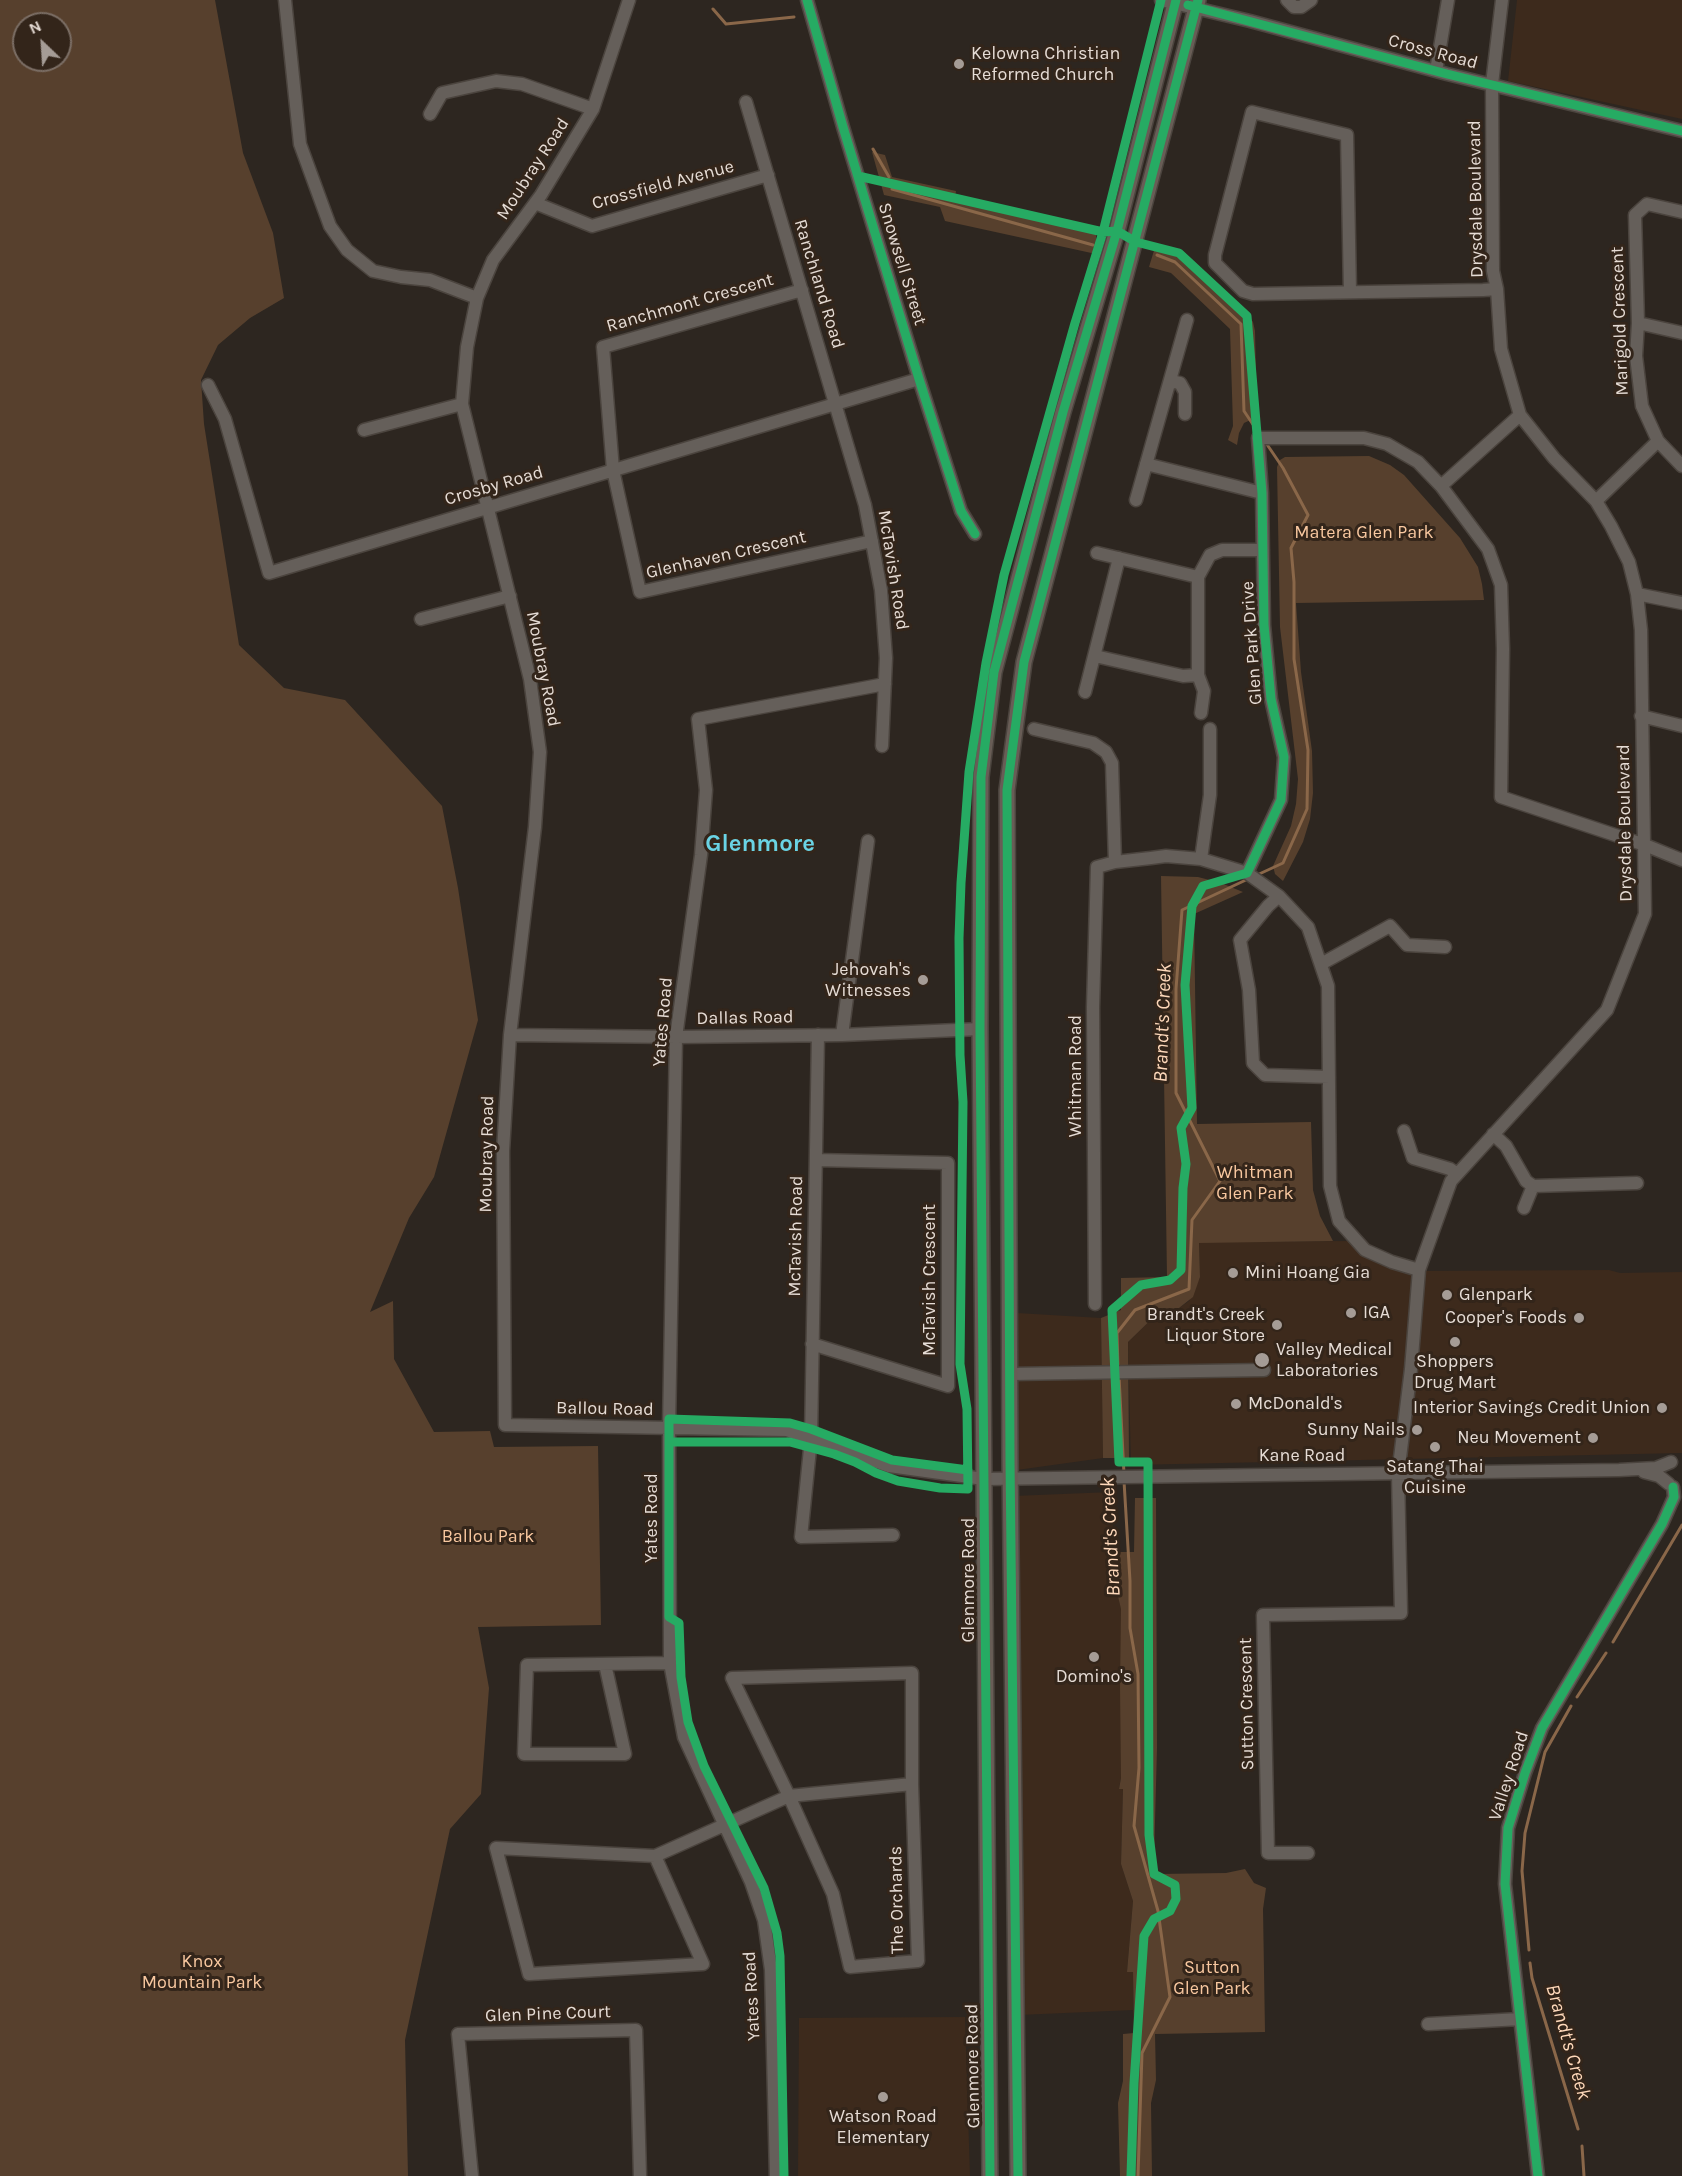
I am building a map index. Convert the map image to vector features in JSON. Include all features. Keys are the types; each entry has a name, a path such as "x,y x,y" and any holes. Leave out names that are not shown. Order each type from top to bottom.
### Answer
{"main road":[{"name":"Glenmore Road","path":"990,2176 980,1029 981,777 994,672 1063,412 1117,231 1171,1"},
{"path":"1018,2176 1010,1477 1007,790 1024,662 1198,4"}],"street":[{"path":"285,0 300,144 330,226 347,250 373,271 430,280 477,298"},
{"name":"Moubray Road","path":"505,1425 503,1150 510,1035 535,827 540,752 530,679 462,404 467,347 477,298 493,260 535,204 593,109 629,0"},
{"name":"Snowsell Street","path":"807,0 919,379 961,511 975,534"},
{"path":"1287,0 1294,7 1301,7 1311,0"},
{"path":"1436,71 1448,0"},
{"name":"Drysdale Boulevard","path":"1401,1613 1398,1474 1411,1369 1419,1270 1451,1181 1606,1010 1645,914 1641,630 1637,594 1629,562 1596,501 1554,458 1520,415 1501,349 1497,289 1492,271 1492,84 1502,0"},
{"name":"Cross Road","path":"1171,1 1198,4 1436,71 1682,131"},
{"path":"430,114 442,93 496,81 522,84 593,109"},
{"name":"Ranchland Road","path":"746,102 835,403"},
{"path":"1350,292 1347,135 1252,112 1215,255 1215,263 1243,291 1253,294 1497,289"},
{"name":"Crossfield Avenue","path":"535,204 592,226 768,175"},
{"name":"Marigold Crescent","path":"1682,212 1647,204 1635,215 1638,323 1636,356 1641,406 1658,441 1682,466"},
{"name":"Ranchmont Crescent","path":"613,470 603,347 802,290"},
{"path":"1136,500 1187,320"},
{"path":"1638,323 1682,333"},
{"name":"Crosby Road","path":"208,385 225,419 269,573 919,379"},
{"path":"1170,381 1180,383 1185,392 1185,414"},
{"name":"McTavish Road","path":"835,403 865,505 881,590 886,658 882,747"},
{"path":"364,430 462,404"},
{"path":"1441,486 1520,415"},
{"name":"Glen Park Drive","path":"1247,873 1281,800 1284,757 1270,699 1264,625 1262,494 1258,438 1364,438 1388,444 1418,462 1441,486 1488,549 1501,585 1503,649 1501,796 1645,845 1682,860"},
{"path":"1596,501 1658,441"},
{"path":"1146,464 1262,494"},
{"name":"Glenhaven Crescent","path":"613,470 640,592 872,541"},
{"path":"1201,713 1204,691 1198,675 1198,577 1210,555 1222,550 1263,550"},
{"path":"1097,553 1198,577"},
{"path":"1085,692 1119,558"},
{"path":"1637,594 1682,603"},
{"path":"421,619 510,596"},
{"path":"1095,656 1183,676 1198,675"},
{"name":"Yates Road","path":"776,2176 771,1970 764,1920 751,1882 684,1737 670,1663 669,1428 676,1037 701,855 706,790 698,719 885,684"},
{"path":"1641,716 1682,726"},
{"path":"1034,729 1093,743 1106,752 1112,762 1115,862 1166,856 1201,859 1247,873 1279,896 1308,927 1328,986 1330,1186 1339,1221 1365,1250 1392,1262 1419,1270"},
{"path":"1201,859 1210,795 1210,729"},
{"path":"842,1035 868,841"},
{"name":"Whitman Road","path":"1095,1304 1093,1007 1097,867 1115,862"},
{"path":"1279,896 1240,940 1249,990 1253,1063 1265,1075 1329,1077"},
{"path":"1321,964 1390,926 1407,945 1445,947"},
{"name":"Dallas Road","path":"510,1035 676,1037 842,1035 980,1029"},
{"name":"McTavish Road","path":"818,1035 811,1438 801,1537 893,1535"},
{"path":"1404,1131 1413,1158 1450,1169 1457,1174"},
{"path":"1493,1134 1506,1146 1526,1181 1533,1186 1637,1183"},
{"name":"McTavish Crescent","path":"812,1344 948,1386 948,1163 816,1160"},
{"path":"1524,1208 1533,1186"},
{"path":"1010,1374 1264,1370"},
{"name":"Ballou Road","path":"505,1425 787,1430 889,1466 984,1479"},
{"name":"Kane Road","path":"984,1479 1619,1470 1656,1468 1679,1459"},
{"name":"Valley Road","path":"1662,1524 1674,1497 1675,1487 1667,1470 1679,1459"},
{"name":"Kane Road","path":"1619,1470 1659,1476 1675,1487"},
{"name":"Valley Road","path":"1538,2176 1504,1884 1508,1828 1542,1728 1662,1524 1682,1497"},
{"name":"Sutton Crescent","path":"1308,1853 1268,1853 1263,1615 1401,1613"},
{"path":"605,1664 625,1754 524,1754 527,1665 670,1663"},
{"path":"654,1856 704,1964 529,1974 496,1848 654,1856 789,1796 912,1784 912,1672 732,1678 789,1796"},
{"name":"The Orchards","path":"789,1796 832,1894 850,1967 918,1961 912,1784"},
{"path":"1428,2025 1520,2019"},
{"name":"Glen Pine Court","path":"472,2176 458,2034 636,2030 640,2176"}],"shaded area":[{"path":"1517,0 1682,0 1682,119 1508,81"},
{"path":"1351,1241 1422,1271 1682,1272 1682,1453 1131,1465 1128,1342 1161,1310 1179,1308 1189,1301 1200,1277 1199,1242"},
{"path":"1017,1313 1101,1318 1103,1458 1017,1470"},
{"path":"1112,1492 1115,1584 1121,1608 1121,1778 1119,1788 1123,1789 1121,1864 1133,1901 1127,1971 1133,1972 1133,2010 1019,2015 1013,1496"},
{"name":"Watson Road Elementary","path":"965,2017 970,2176 798,2176 799,2018"}],"green space":[{"path":"0,0 215,0 243,153 273,233 284,298 250,318 218,345 201,380 204,424 239,645 284,688 345,700 442,806 458,888 478,1020 434,1177 409,1218 370,1312 393,1301 394,1359 434,1432 490,1431 494,1447 598,1446 601,1625 478,1627 489,1688 481,1794 450,1829 405,2040 408,2176 0,2176"},
{"path":"872,152 885,155 892,177 956,191 955,198 1096,229 1096,254 945,221 940,207 884,195"},
{"path":"1156,244 1183,251 1243,307 1253,322 1257,417 1244,423 1237,445 1228,440 1233,426 1230,329 1171,273 1149,267"},
{"name":"Matera Glen Park","path":"1369,456 1390,465 1404,475 1460,538 1478,567 1484,600 1296,603 1301,672 1312,751 1313,793 1310,819 1303,842 1283,881 1275,874 1273,866 1291,826 1298,779 1280,627 1277,467 1280,460 1285,457"},
{"name":"Whitman Glen Park","path":"1161,876 1198,877 1243,892 1194,914 1197,1124 1311,1122 1313,1190 1320,1216 1333,1241 1199,1243 1200,1277 1193,1297 1179,1308 1161,1310 1128,1342 1129,1458 1103,1458 1101,1318 1121,1310 1121,1278 1167,1277"},
{"name":"Sutton Glen Park","path":"1135,1498 1156,1498 1157,1748 1154,1859 1159,1874 1226,1873 1245,1869 1254,1883 1266,1888 1263,1909 1265,2032 1155,2034 1156,2080 1151,2103 1152,2176 1120,2176 1118,2103 1123,2081 1123,2034 1134,2033 1133,1972 1127,1972 1133,1901 1121,1864 1123,1789 1119,1789 1121,1778 1121,1609 1115,1584 1115,1552 1134,1552"}],"waterway":[{"name":"Brandt's Creek","path":"713,9 726,24 794,17"},
{"name":"Brandt's Creek","path":"873,149 889,177"},
{"name":"Brandt's Creek","path":"892,189 1093,245"},
{"name":"Brandt's Creek","path":"1157,255 1175,262 1241,324 1244,411 1260,435"},
{"name":"Brandt's Creek","path":"1257,875 1283,863 1307,809 1308,750 1294,659 1294,582 1291,548 1308,515 1283,468 1266,443"},
{"name":"Brandt's Creek","path":"1118,1369 1117,1333 1135,1310 1189,1289 1192,1220 1220,1181 1176,1093 1176,989 1182,910 1248,879"},
{"name":"Brandt's Creek","path":"1119,1376 1124,1474"},
{"name":"Brandt's Creek","path":"1124,1481 1130,1581 1130,1628 1138,1674 1139,1768 1134,1826 1158,1911 1170,1997 1142,2053 1138,2176"},
{"name":"Brandt's Creek","path":"1613,1642 1682,1525"},
{"name":"Brandt's Creek","path":"1577,1697 1606,1653"},
{"name":"Brandt's Creek","path":"1529,1950 1522,1871 1525,1833 1545,1752 1571,1706"},
{"name":"Brandt's Creek","path":"1530,1963 1532,1978 1578,2129"},
{"name":"Brandt's Creek","path":"1582,2146 1584,2176"}],"cycle path":[{"path":"807,0 919,379 961,511 975,534"},
{"path":"669,1442 790,1442 834,1454 898,1481 940,1488 968,1489 967,1409 960,1364 963,1102 960,1055 959,938 969,772 986,663 1004,575 1103,232 1161,0"},
{"path":"990,2176 980,1029 981,777 994,672 1063,412 1117,231 1176,0"},
{"path":"1018,2176 1010,1460 1007,790 1024,662 1198,0"},
{"path":"1188,5 1447,74 1682,131"},
{"path":"858,176 1103,232 1117,231 1136,242 1179,253 1247,316 1262,493 1264,625 1271,699 1284,757 1281,800 1247,873 1203,886 1192,906 1185,985 1192,1108 1181,1128 1186,1164 1183,1188 1181,1270 1170,1280 1141,1285 1112,1310 1119,1462 1148,1462 1149,1835 1154,1874 1175,1885 1176,1899 1170,1911 1154,1919 1144,1936 1134,2083 1131,2176"},
{"path":"784,2176 780,1956 777,1933 764,1888 704,1766 688,1722 681,1677 679,1623 669,1617 669,1419 790,1423 892,1460 968,1470"},
{"path":"1538,2176 1505,1884 1508,1828 1542,1728 1662,1524 1674,1497 1673,1487"}],"place":[{"name":"Kelowna Christian Reformed Church","path":"959,64"},
{"name":"Jehovah's Witnesses","path":"923,980"},
{"name":"Mini Hoang Gia","path":"1233,1273"},
{"name":"Glenpark","path":"1447,1295"},
{"name":"IGA","path":"1351,1313"},
{"name":"Cooper's Foods","path":"1579,1318"},
{"name":"Brandt's Creek Liquor Store","path":"1277,1325"},
{"name":"Shoppers Drug Mart","path":"1455,1342"},
{"name":"Valley Medical Laboratories","path":"1262,1360"},
{"name":"McDonald's","path":"1236,1404"},
{"name":"Interior Savings Credit Union","path":"1662,1408"},
{"name":"Sunny Nails","path":"1417,1430"},
{"name":"Neu Movement","path":"1593,1438"},
{"name":"Satang Thai Cuisine","path":"1435,1447"},
{"name":"Domino's","path":"1094,1657"},
{"name":"Watson Road Elementary","path":"883,2097"}],"district":[{"name":"Glenmore","path":"760,844"}],"park label":[{"name":"Ballou Park","path":"488,1537"},
{"name":"Knox Mountain Park","path":"202,1972"}]}
